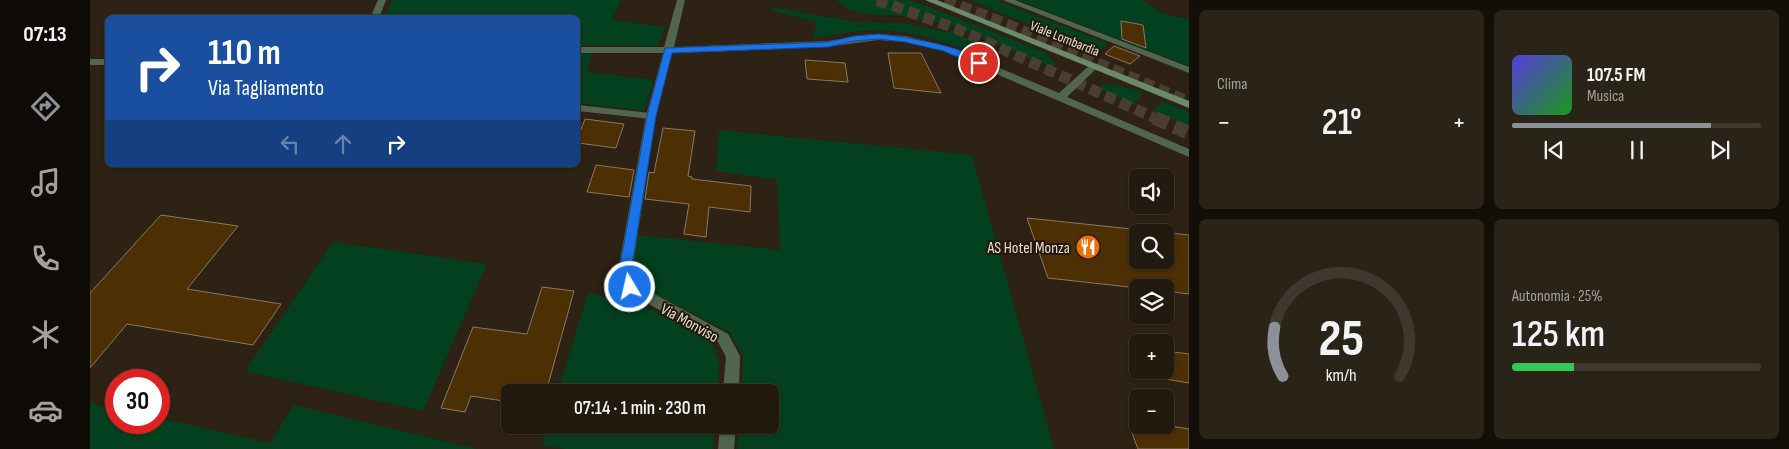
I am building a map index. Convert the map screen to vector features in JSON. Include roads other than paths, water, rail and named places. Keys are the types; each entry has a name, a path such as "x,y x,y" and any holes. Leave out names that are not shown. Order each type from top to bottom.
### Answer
{"main road":[{"name":"Viale Lombardia","path":"928,0 1189,105"}],"street":[{"path":"375,15 382,0"},
{"name":"Via Monviso","path":"681,0 651,116 625,271 630,287 723,338 733,356 731,384"},
{"path":"1007,0 1189,70"},
{"path":"580,50 668,50 828,44 878,37 905,39 946,49 1189,153"},
{"path":"90,62 105,62"},
{"path":"1060,98 1094,66"},
{"path":"580,108 651,116"},
{"path":"726,449 727,434"}],"tunnel":[{"path":"877,0 960,30 1157,119"},
{"path":"945,0 1007,24 1189,102"},
{"path":"1155,118 1189,133"}],"place":[{"name":"AS Hotel Monza","path":"1088,247"}]}
